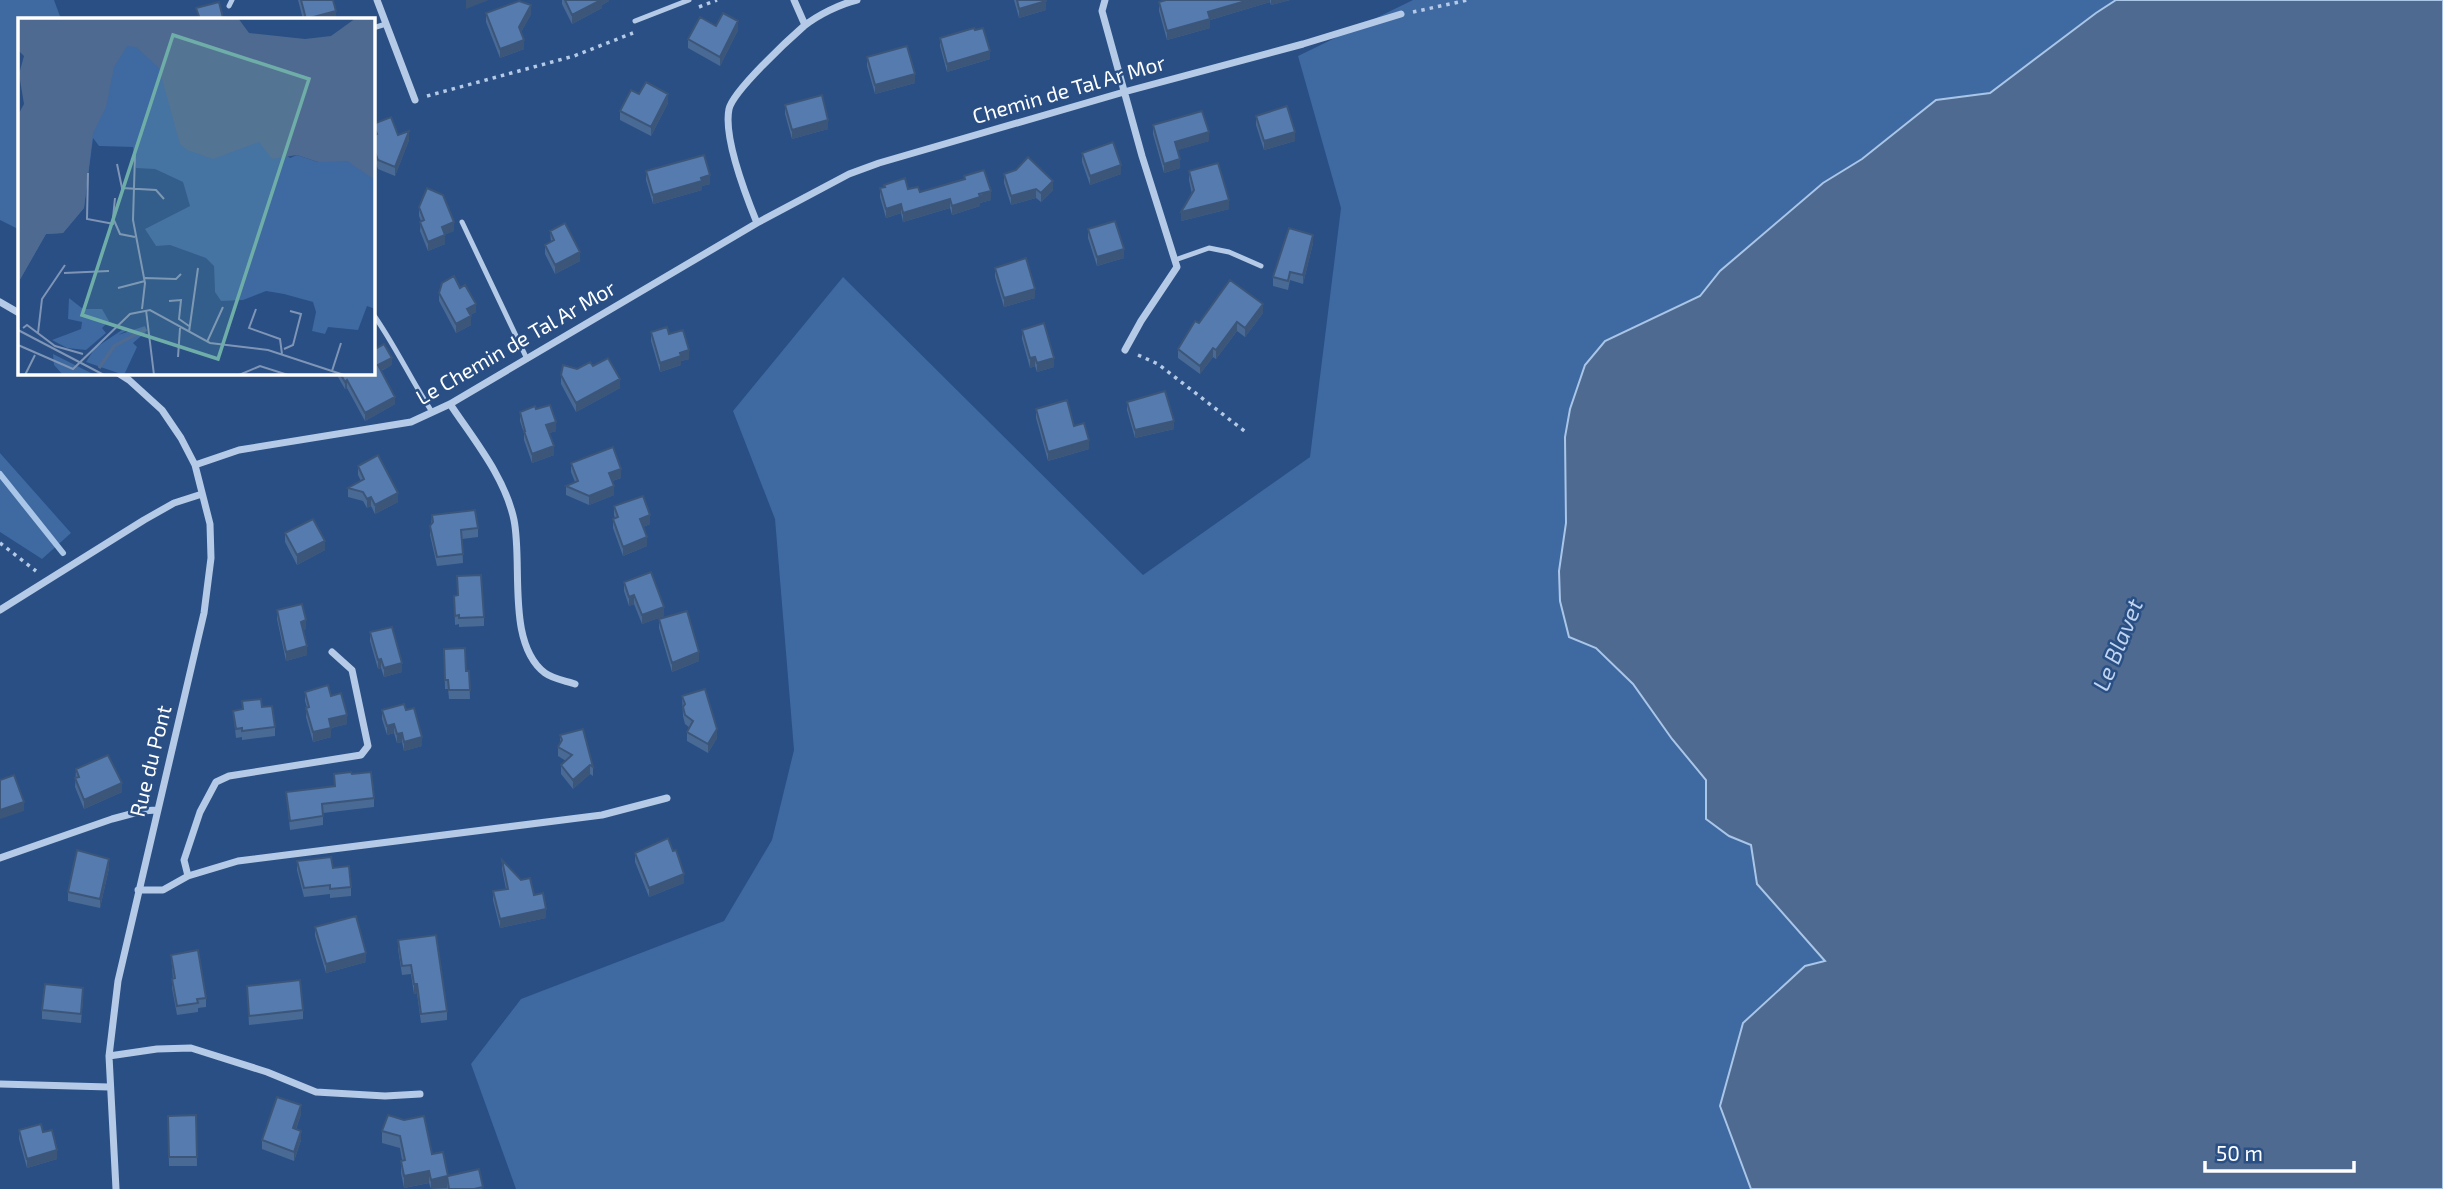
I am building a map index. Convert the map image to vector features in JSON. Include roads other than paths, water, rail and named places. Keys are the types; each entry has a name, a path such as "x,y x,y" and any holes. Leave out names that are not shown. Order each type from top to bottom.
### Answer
{"street":[{"path":"377,0 415,100"},
{"path":"794,0 805,25"},
{"path":"757,223 746,195 728,130 729,108 738,91 805,25 846,2 857,0"},
{"path":"1105,0 1102,11 1177,267 1125,350"},
{"name":"Chemin de Tal Ar Mor","path":"757,223 849,174 879,163 1401,14"},
{"name":"Le Chemin de Tal Ar Mor","path":"195,465 239,450 411,422 450,404 757,223"},
{"path":"0,302 18,312"},
{"name":"Rue du Pont","path":"116,1189 109,1056 118,981 204,613 211,558 210,524 195,465 162,410 120,374"},
{"path":"450,404 501,481 514,520 520,619 528,652 546,674 575,684"},
{"path":"0,610 144,520 174,503 202,494"},
{"path":"188,876 184,860 200,812 216,782 229,776 361,755 369,746 352,670 332,652"},
{"path":"138,890 163,890 188,876 238,862 602,815 667,798"},
{"path":"0,858 112,819 156,810"},
{"path":"109,1056 157,1049 191,1048 267,1072 316,1092 385,1096 420,1094"},
{"path":"0,1084 109,1087"}],"lane":[{"path":"635,21 690,0"},
{"path":"374,28 386,24"},
{"path":"462,222 527,359"},
{"path":"1175,260 1209,248 1229,252 1261,266"},
{"path":"374,315 432,412"}],"water":[{"name":"Le Blavet","path":"2116,0 2443,0 2443,1189 1751,1189 1720,1106 1743,1023 1805,966 1825,961 1757,884 1751,845 1729,836 1706,819 1706,780 1672,739 1633,684 1596,648 1569,637 1560,601 1559,571 1566,523 1565,437 1570,409 1585,365 1605,341 1700,296 1720,271 1823,183 1862,159 1936,100 1990,93"}],"waterway":[{"path":"0,474 63,553"}]}
